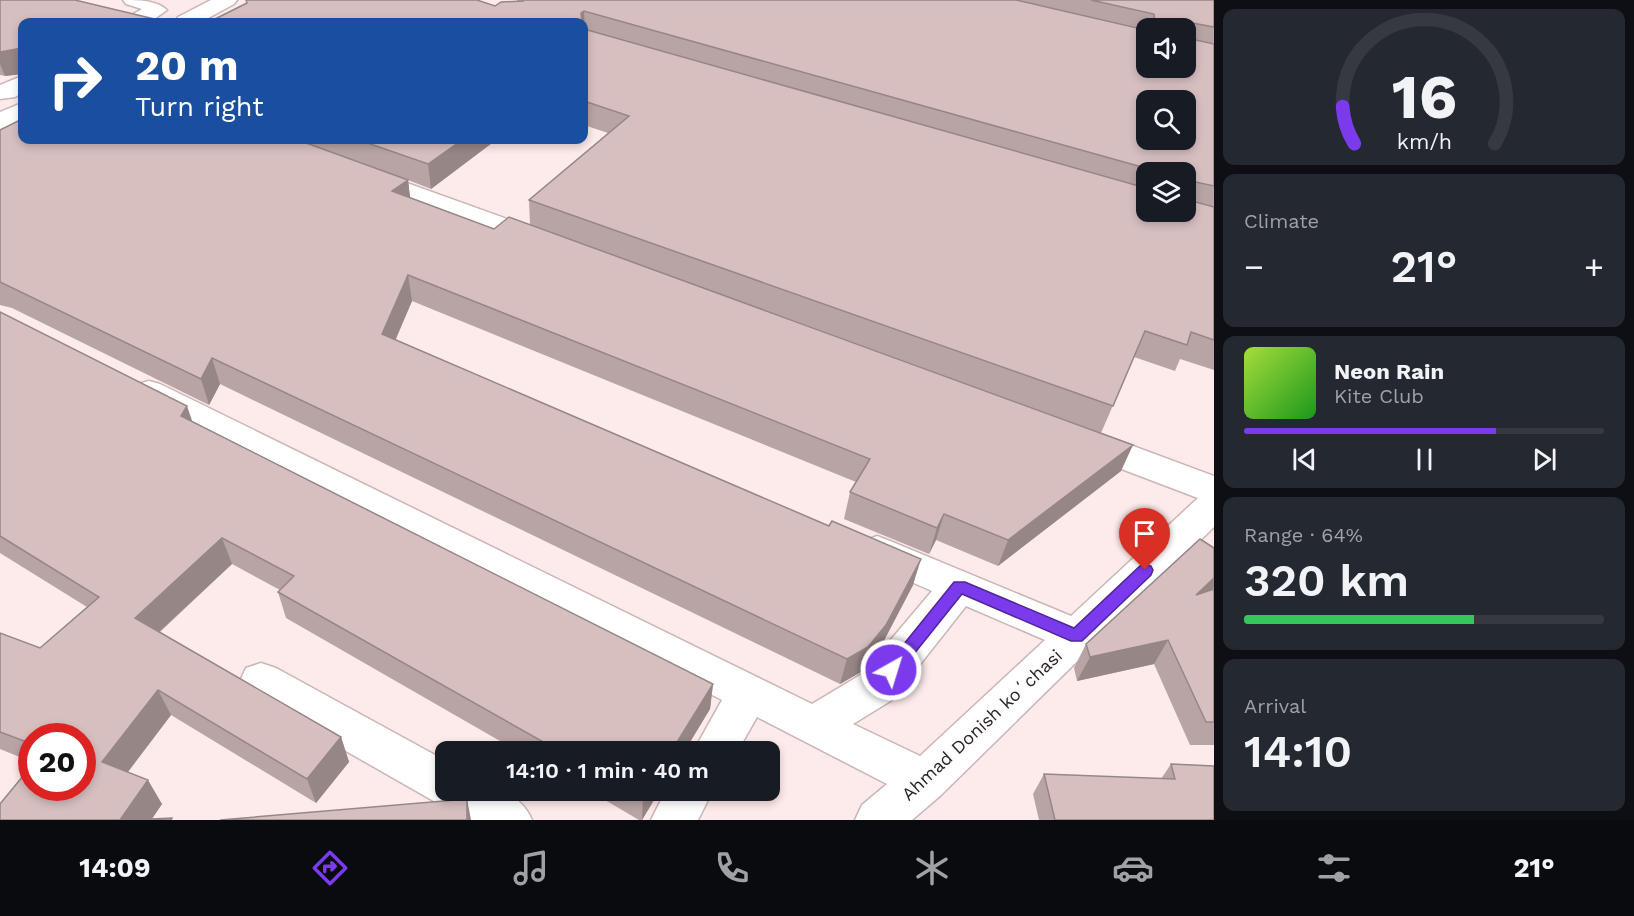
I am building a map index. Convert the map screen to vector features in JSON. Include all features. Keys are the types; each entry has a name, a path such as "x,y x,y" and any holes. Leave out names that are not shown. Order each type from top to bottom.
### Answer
{"street":[{"path":"133,0 153,6 156,10 143,18"},
{"path":"193,18 227,0"},
{"path":"0,122 15,95"},
{"path":"346,168 569,251"},
{"path":"117,376 925,781"},
{"path":"1058,432 1214,489"},
{"name":"Ahmad Donish koʻchasi","path":"878,820 925,781 1214,505"},
{"path":"851,540 1076,636"},
{"path":"812,726 877,687 959,586"},
{"path":"261,681 435,778"},
{"path":"720,741 748,694"},
{"path":"475,801 509,820"},
{"path":"674,820 685,801"}],"building":[{"path":"0,0 75,0 150,18 18,18 18,49 0,52"},
{"path":"246,0 477,0 495,6 501,2 523,0 1016,0 1136,28 1136,78 1196,78 1196,40 1214,44 1214,186 1196,182 1196,162 1136,162 1136,165 584,11 581,13 582,18 217,18 247,3"},
{"path":"1091,0 1214,0 1214,27 1196,24 1196,18 1154,18 1154,14"},
{"path":"588,30 1136,185 1136,222 1196,222 1196,202 1214,207 1214,340 1191,332 1187,345 1145,331 1113,406 529,200 629,116 588,102"},
{"path":"18,121 18,144 309,144 408,180 392,191 494,229 509,217 1133,445 1008,540 944,514 937,528 850,492 870,459 408,275 382,334 829,526 832,521 921,559 886,625 868,647 847,659 212,358 201,379 0,282 0,130"},
{"path":"370,144 456,144 428,164"},
{"path":"0,312 187,406 181,416 713,684 678,741 542,741 278,592 294,576 222,538 135,618 341,737 307,779 158,690 102,762 148,780 120,820 0,820 0,804 18,782 18,801 96,801 96,723 18,723 18,739 0,732 0,633 40,648 99,597 0,536"},
{"path":"1200,539 1214,548 1214,578 1196,595 1214,589 1214,722 1206,722 1168,640 1090,657 1086,644"},
{"path":"1171,764 1214,766 1214,820 1055,820 1044,774 1175,779"},
{"path":"443,801 467,801 467,820 220,820"},
{"path":"172,818 171,820 129,820"}],"route":[{"path":"891,670 959,586 1076,636 1145,570"}]}
